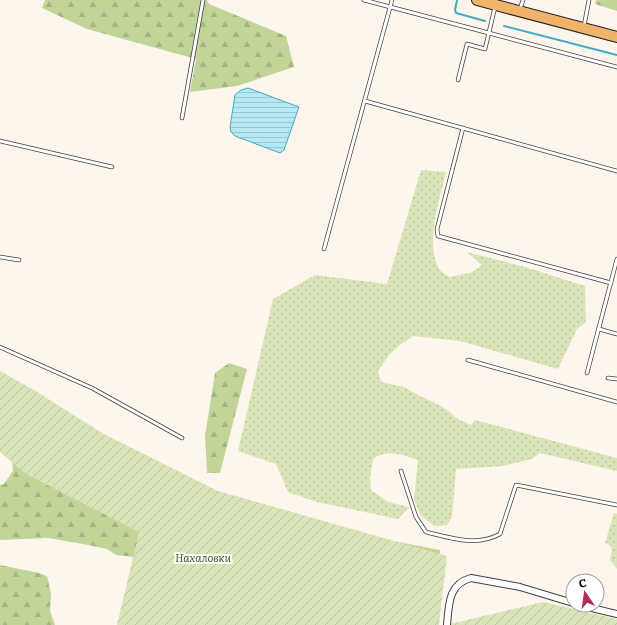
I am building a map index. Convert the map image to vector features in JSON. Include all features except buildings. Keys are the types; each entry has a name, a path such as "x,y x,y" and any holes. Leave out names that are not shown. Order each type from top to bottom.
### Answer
{"main road":[{"path":"477,0 617,37"}],"street":[{"path":"447,625 451,594 454,588 463,580 471,578 520,587 565,601"},
{"path":"605,611 617,614"}],"lane":[{"path":"182,118 203,0"},
{"path":"364,0 617,68"},
{"path":"324,249 392,0"},
{"path":"519,11 523,0"},
{"path":"584,28 589,0"},
{"path":"458,80 467,44 485,49 496,5"},
{"path":"365,101 617,171"},
{"path":"463,128 437,230 438,236 611,283"},
{"path":"0,141 112,167"},
{"path":"0,257 19,260"},
{"path":"587,373 617,259"},
{"path":"599,328 617,334"},
{"path":"0,346 92,388 182,438"},
{"path":"468,360 617,402"},
{"path":"608,378 617,380"},
{"path":"401,471 416,517 426,532 459,540 479,542 491,539 500,534 516,485 617,505"}],"green space":[{"path":"45,0 207,0 209,4 286,36 294,67 237,86 190,92 196,59 87,29 42,8"},
{"path":"596,0 617,0 617,11 595,4"},
{"path":"421,170 446,172 437,208 433,236 435,260 443,273 450,277 470,273 482,265 467,252 525,267 585,286 586,322 577,329 558,369 460,341 413,336 389,355 378,371 381,382 404,387 439,405 449,411 456,418 471,425 475,420 617,458 617,471 540,453 532,459 503,466 456,469 452,517 447,525 434,526 420,515 414,499 418,460 389,453 373,459 370,478 371,490 388,502 409,507 398,519 317,502 288,492 276,464 238,451 273,299 315,275 387,284"},
{"path":"229,363 247,369 220,473 207,473 205,436 215,373"},
{"name":"Нахаловки","path":"0,371 34,390 102,433 218,491 447,556 439,625 117,625 139,532 26,474 0,452"},
{"path":"11,449 196,486 334,530 440,550 439,566 295,625 154,559 116,555 107,549 48,538 0,540 0,485 4,484 13,471"},
{"path":"614,513 617,514 617,569 610,560 612,549 610,545 605,543"},
{"path":"0,565 47,576 51,594 50,611 55,625 0,625"},
{"path":"543,602 565,607 565,613 591,613 617,619 617,625 445,625"}],"water":[{"path":"248,88 299,107 284,150 280,153 235,136 231,132 230,127 235,95 241,90"}],"waterway":[{"path":"457,0 455,10 456,13 485,21"},
{"path":"504,26 617,55"}]}
